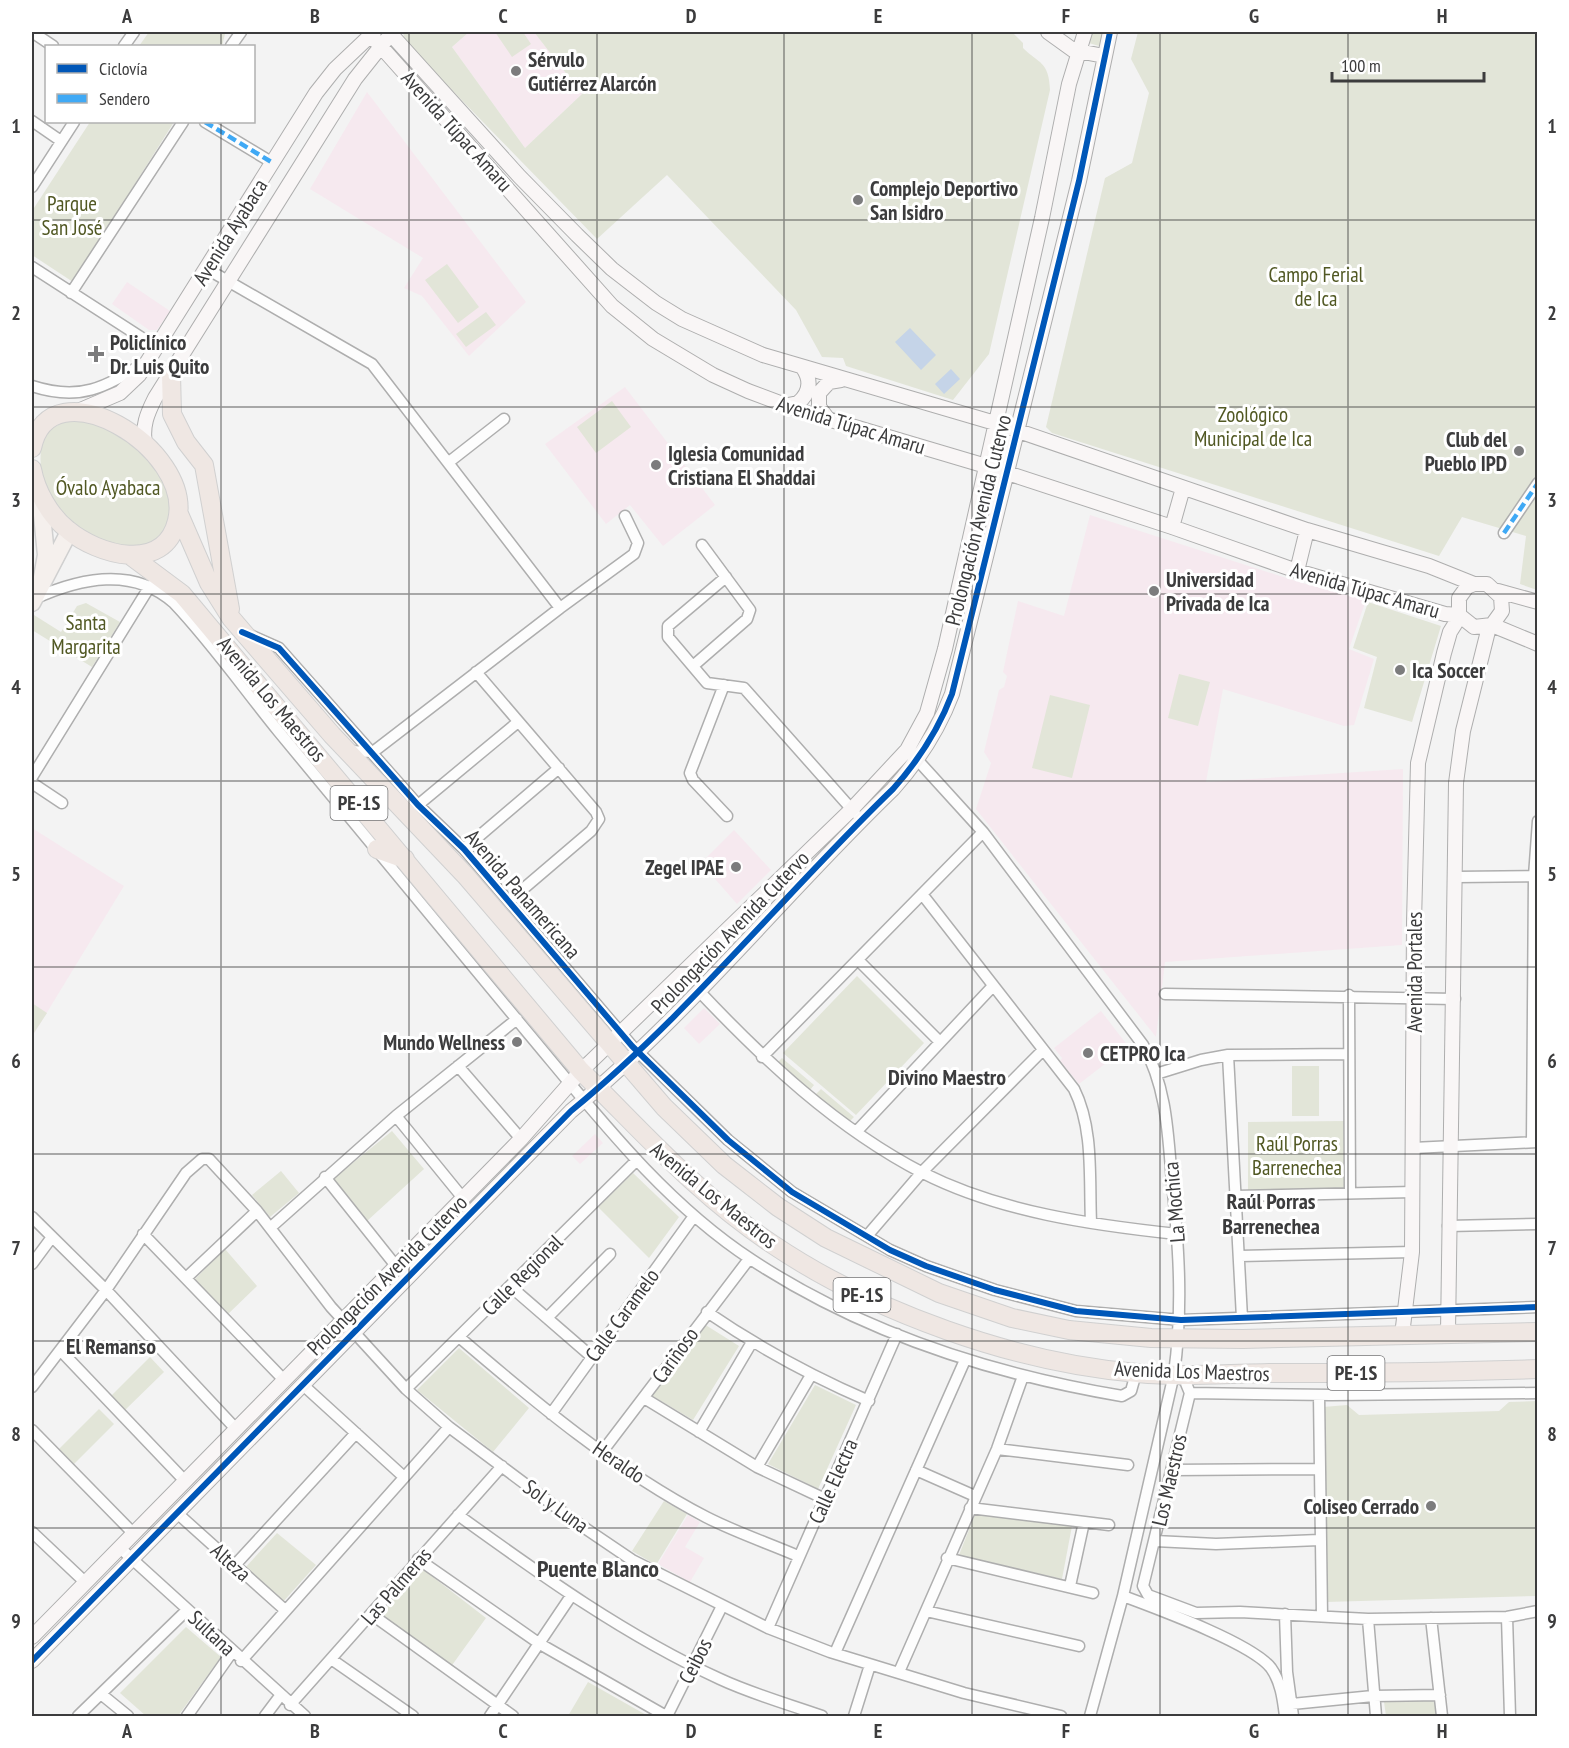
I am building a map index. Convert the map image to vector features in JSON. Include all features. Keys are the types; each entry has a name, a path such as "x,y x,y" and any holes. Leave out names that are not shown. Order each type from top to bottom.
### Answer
{"highway":[{"path":"171,374 172,414 186,442 204,465 228,600 242,632"},
{"name":"PE-1S","path":"32,413 67,413 105,419 133,434 159,459 169,474 178,500 178,514"},
{"path":"32,448 39,428 51,417 67,413"},
{"name":"PE-1S","path":"34,478 52,513 69,532 90,544 131,556"},
{"path":"131,556 146,554 164,543 174,530 178,514"},
{"name":"Avenida Los Maestros","path":"178,514 215,594 242,632 347,751 465,875 632,1057 685,1130 724,1165 778,1207 818,1232 885,1269 939,1293 1012,1318 1070,1330 1179,1339 1538,1332"},
{"name":"Avenida Los Maestros","path":"131,556 182,594 218,644 405,859 572,1076 710,1197 772,1244 834,1281 903,1314 980,1341 1052,1359 1136,1373 1538,1369"},
{"path":"377,849 405,859"}],"main road":[{"path":"34,478 43,510 46,555 41,583"},
{"path":"33,601 69,532"}],"street":[{"path":"32,32 52,45"},
{"path":"125,45 135,32"},
{"name":"Avenida Ayabaca","path":"67,413 95,406 120,393 139,375 316,93 335,69 371,32"},
{"name":"Avenida Túpac Amaru","path":"371,32 588,282 631,322 713,375 828,419 986,466 1297,571 1433,611 1459,615"},
{"name":"Avenida Ayabaca","path":"145,444 143,430 145,419 171,374 355,79 391,32"},
{"name":"Avenida Túpac Amaru","path":"391,32 519,176 612,269 656,303 703,330 803,368 995,423 1307,530 1429,566 1474,584"},
{"path":"1048,32 1066,46 1079,52 1104,56"},
{"name":"Prolongación Avenida Cutervo","path":"32,1636 521,1139 572,1076 690,968 851,810 907,750 920,729 934,688 1042,218 1069,84 1085,32"},
{"name":"Prolongación Avenida Cutervo","path":"32,1661 354,1332 703,985 919,759 935,734 952,694 1067,224 1110,32"},
{"path":"32,121 61,141"},
{"path":"32,186 73,123"},
{"path":"71,293 182,123"},
{"path":"207,123 273,162"},
{"path":"507,188 519,176"},
{"path":"1042,218 1067,224"},
{"path":"32,267 156,347"},
{"path":"207,269 372,364 560,608"},
{"path":"32,386 78,394 107,385 147,362"},
{"path":"788,405 798,404 808,390 808,375 803,368"},
{"path":"828,419 819,407 819,393 829,382 843,380"},
{"path":"449,462 504,419"},
{"path":"1504,533 1538,483"},
{"path":"1172,527 1183,488"},
{"path":"347,751 373,752 638,549 638,543 625,516"},
{"path":"1297,571 1307,530"},
{"path":"693,666 747,619 750,610 702,545"},
{"path":"726,577 668,626 668,637 707,683 744,688 861,820"},
{"path":"33,601 63,587 92,579 116,579 150,586 174,603 218,644 377,849 517,1019 572,1076"},
{"path":"1538,602 1498,591 1487,584 1474,584 1462,592 1459,598 1459,615 1474,627 1490,626 1538,644"},
{"path":"32,777 150,586"},
{"path":"1490,626 1502,611 1498,591"},
{"name":"Avenida Portales","path":"1402,1335 1412,1252 1415,814 1418,763 1444,653 1450,632 1459,615"},
{"name":"Avenida Portales","path":"1448,1332 1448,1226 1455,999 1456,793 1459,756 1490,626"},
{"name":"Avenida Panamericana","path":"242,632 279,648 418,805 464,849 509,901 615,1039"},
{"path":"476,672 597,812 598,825 509,901"},
{"path":"724,685 690,772 693,780 728,816"},
{"path":"934,688 952,694"},
{"path":"418,805 518,722"},
{"name":"La Mochica","path":"907,750 919,759 983,832 1143,1045 1156,1074 1167,1123 1177,1234 1181,1320 1179,1339 1174,1374 1123,1596 1090,1716"},
{"path":"464,849 559,768"},
{"path":"32,783 62,803"},
{"path":"1413,1148 1534,1142 1538,821"},
{"path":"762,1057 983,832"},
{"path":"1456,877 1536,876"},
{"path":"922,894 1068,1080 1082,1108 1087,1129 1090,1222"},
{"path":"858,960 940,1042"},
{"path":"690,968 703,968 703,985 762,1057 857,1131 922,1172 1023,1210 1177,1234"},
{"path":"857,1131 993,986"},
{"path":"1165,994 1414,996 1455,999"},
{"path":"1349,995 1347,1054 1350,1193"},
{"path":"270,1228 396,1116 517,1019"},
{"path":"867,1236 922,1172 1043,1050"},
{"path":"1156,1074 1201,1060 1228,1055 1347,1054"},
{"path":"1228,1055 1242,1318"},
{"path":"632,1057 792,1192 867,1236 926,1266 1038,1303 1094,1313 1181,1320 1538,1307"},
{"path":"458,1066 521,1139"},
{"path":"591,1094 637,1160 694,1216 749,1259 820,1301 965,1360 1056,1385 1122,1396 1131,1391 1136,1373"},
{"path":"396,1116 462,1197"},
{"name":"Sol y Luna","path":"143,1234 195,1164 209,1159 220,1168 257,1211 342,1320 406,1389 449,1427 632,1560 768,1629 870,1665 964,1693 1061,1716"},
{"name":"Calle Regional","path":"406,1389 637,1160"},
{"path":"326,1177 396,1266"},
{"path":"1236,1196 1413,1192"},
{"path":"186,1278 257,1211"},
{"path":"32,1216 106,1290 236,1429"},
{"name":"Calle Caramelo","path":"551,1413 694,1216"},
{"path":"1448,1226 1538,1224"},
{"path":"32,1387 106,1290 143,1234 284,1380"},
{"path":"32,1264 51,1237"},
{"path":"1240,1256 1412,1252"},
{"path":"547,1318 610,1254"},
{"name":"Cariñoso","path":"603,1452 749,1259"},
{"path":"510,1286 592,1357"},
{"path":"707,1312 752,1342 811,1375 869,1401"},
{"name":"Calle Electra","path":"768,1629 897,1334"},
{"name":"Heraldo","path":"459,1337 551,1413 603,1452 707,1518 798,1556"},
{"path":"699,1432 752,1342"},
{"path":"61,1351 185,1481"},
{"path":"834,1653 965,1360"},
{"path":"1174,1374 1185,1381 1190,1393 1319,1395 1538,1392"},
{"path":"757,1467 811,1375"},
{"path":"899,1672 947,1558 997,1449 1023,1376"},
{"path":"303,1384 404,1477"},
{"name":"Los Maestros","path":"1190,1393 1144,1592 1196,1613"},
{"path":"1319,1395 1318,1469 1322,1616"},
{"path":"644,1398 757,1467 825,1499"},
{"path":"241,1661 449,1427"},
{"path":"32,1430 134,1534"},
{"path":"234,1565 356,1433"},
{"path":"997,1449 1128,1465"},
{"name":"Las Palmeras","path":"290,1705 502,1467"},
{"path":"1172,1470 1318,1469"},
{"path":"916,1470 975,1496"},
{"path":"970,1508 1109,1525"},
{"name":"Alteza","path":"177,1513 285,1611"},
{"path":"458,1515 572,1596 692,1665 722,1680 822,1716"},
{"path":"1070,1586 1084,1522"},
{"path":"32,1533 86,1583"},
{"path":"1155,1541 1216,1544 1320,1540"},
{"name":"Sultana","path":"120,1548 241,1661 305,1716"},
{"path":"947,1558 1093,1593"},
{"path":"418,1559 540,1644 667,1716"},
{"path":"493,1712 572,1596"},
{"path":"1123,1596 1257,1654 1271,1668 1280,1686 1285,1716"},
{"name":"Ceibos","path":"667,1716 722,1606"},
{"path":"78,1716 187,1610"},
{"path":"926,1611 1079,1646"},
{"path":"1192,1624 1196,1613 1431,1618 1507,1617 1538,1611"},
{"path":"371,1614 493,1712 513,1716"},
{"path":"1285,1614 1293,1716"},
{"path":"1507,1617 1510,1716"},
{"path":"1368,1618 1376,1716"},
{"path":"1431,1618 1442,1716"},
{"path":"187,1716 232,1652"},
{"path":"331,1659 413,1716"},
{"path":"854,1716 870,1665"},
{"path":"101,1694 128,1716"},
{"path":"1292,1704 1373,1696 1440,1695"},
{"path":"265,1716 280,1696"}],"shaded area":[{"name":"Sérvulo Gutiérrez Alarcón","path":"469,32 534,32 582,94 525,148 452,47"},
{"path":"367,92 526,302 469,356 422,296 404,288 423,258 310,189"},
{"path":"127,282 170,311 157,330 149,330 112,304"},
{"path":"625,387 715,505 663,546 630,505 606,524 545,444"},
{"path":"1090,515 1302,583 1366,600 1349,649 1374,659 1354,725 1344,726 1223,689 1206,782 1403,769 1402,945 1165,962 1156,1037 976,809 991,763 984,752 999,690 1004,687 1007,676 1003,672 1018,601 1064,616"},
{"path":"32,828 124,886 32,1037"},
{"name":"Zegel IPAE","path":"734,830 771,870 737,904 701,863"},
{"path":"704,1008 720,1024 699,1044 684,1028"},
{"name":"CETPRO Ica","path":"1101,1011 1128,1046 1079,1084 1060,1061 1062,1058 1054,1048"},
{"path":"595,1134 603,1143 580,1164 572,1156"},
{"path":"688,1515 700,1522 685,1547 704,1558 690,1582 658,1564"}],"green space":[{"path":"149,32 223,32 225,34 222,45 140,45"},
{"name":"Complejo Deportivo San Isidro","path":"403,32 469,32 452,47 525,148 582,94 534,32 1012,32 1023,43 1023,48 1045,68 1048,73 1050,90 989,354 953,400 846,366 843,358 822,357 796,310 667,175 597,239 405,42"},
{"path":"495,32 523,32 531,44 512,57"},
{"path":"1091,32 1105,32 1099,46 1089,43"},
{"name":"Campo Ferial de Ica","path":"1138,32 1537,32 1537,590 1520,584 1526,536 1462,517 1439,556 1052,433 1046,427 1105,178 1132,163 1149,93 1131,59"},
{"name":"Parque San José","path":"89,123 173,123 73,282 32,255 32,211"},
{"path":"447,264 479,307 458,323 425,280"},
{"path":"486,312 496,325 466,347 456,334"},
{"path":"612,401 631,427 596,453 577,427"},
{"name":"Óvalo Ayabaca","path":"70,419 104,425 137,444 170,487 173,533 131,551 80,530 60,512 46,487 40,459 47,434 54,427"},
{"name":"Ica Soccer","path":"1368,602 1441,626 1412,722 1364,708 1377,657 1353,648"},
{"name":"Santa Margarita","path":"86,603 120,622 92,667 32,630 34,615 61,632 77,606"},
{"path":"1179,674 1210,682 1198,726 1168,718"},
{"path":"1050,695 1090,705 1072,778 1032,768"},
{"path":"857,976 924,1043 856,1115 783,1053"},
{"path":"32,1003 47,1013 32,1036"},
{"path":"782,1058 814,1085 810,1090 778,1062"},
{"name":"Raúl Porras Barrenechea","path":"1292,1066 1319,1066 1319,1116 1292,1116"},
{"path":"821,1089 854,1117 849,1122 815,1095"},
{"name":"Raúl Porras Barrenechea","path":"1345,1121 1345,1189 1248,1190 1248,1122"},
{"path":"392,1131 424,1169 367,1221 332,1180"},
{"path":"281,1171 299,1193 270,1217 252,1195"},
{"path":"633,1173 679,1217 649,1258 598,1207"},
{"path":"225,1249 257,1286 226,1316 192,1282"},
{"path":"704,1324 739,1346 693,1420 651,1395"},
{"path":"459,1348 529,1408 493,1452 417,1390"},
{"path":"150,1357 164,1372 123,1412 109,1398"},
{"path":"815,1385 856,1405 818,1489 768,1464"},
{"name":"Coliseo Cerrado","path":"1537,1401 1537,1596 1326,1602 1323,1407 1347,1405 1359,1415 1499,1411 1509,1402"},
{"path":"99,1409 114,1424 74,1464 59,1449"},
{"path":"664,1501 687,1514 656,1565 632,1551"},
{"path":"976,1512 1072,1526 1062,1579 959,1555"},
{"path":"277,1533 316,1565 282,1603 244,1569"},
{"path":"420,1567 486,1618 450,1668 378,1616"},
{"path":"186,1627 221,1657 178,1716 146,1716 120,1693"},
{"path":"588,1682 648,1716 568,1716"},
{"path":"1430,1698 1438,1707 1439,1716 1386,1716 1384,1702"}],"water":[{"path":"910,328 936,355 921,370 895,342"},
{"path":"951,369 960,379 944,394 935,384"}],"marked path":[{"path":"207,123 273,163"},
{"path":"1504,533 1538,483"}],"cycle path":[{"path":"32,1661 571,1111 614,1074 696,995 813,870 893,789 927,744 952,694 1079,181 1110,32"},
{"path":"242,632 279,648 418,805 464,849 632,1046 728,1140 792,1192 890,1250 926,1266 995,1290 1076,1311 1181,1320 1538,1307"}],"place":[{"name":"Sérvulo Gutiérrez Alarcón","path":"516,71"},
{"name":"Complejo Deportivo San Isidro","path":"858,200"},
{"name":"Policlínico Dr. Luis Quito","path":"96,354"},
{"name":"Club del Pueblo IPD","path":"1519,451"},
{"name":"Iglesia Comunidad Cristiana El Shaddai","path":"656,465"},
{"name":"Universidad Privada de Ica","path":"1154,591"},
{"name":"Ica Soccer","path":"1400,670"},
{"name":"Zegel IPAE","path":"736,867"},
{"name":"Mundo Wellness","path":"517,1042"},
{"name":"CETPRO Ica","path":"1088,1053"},
{"name":"Coliseo Cerrado","path":"1431,1506"}],"district":[{"name":"Divino Maestro","path":"947,1077"},
{"name":"Raúl Porras Barrenechea","path":"1271,1214"},
{"name":"El Remanso","path":"111,1346"},
{"name":"Puente Blanco","path":"598,1568"}],"park label":[{"name":"Zoológico Municipal de Ica","path":"1253,426"}]}
